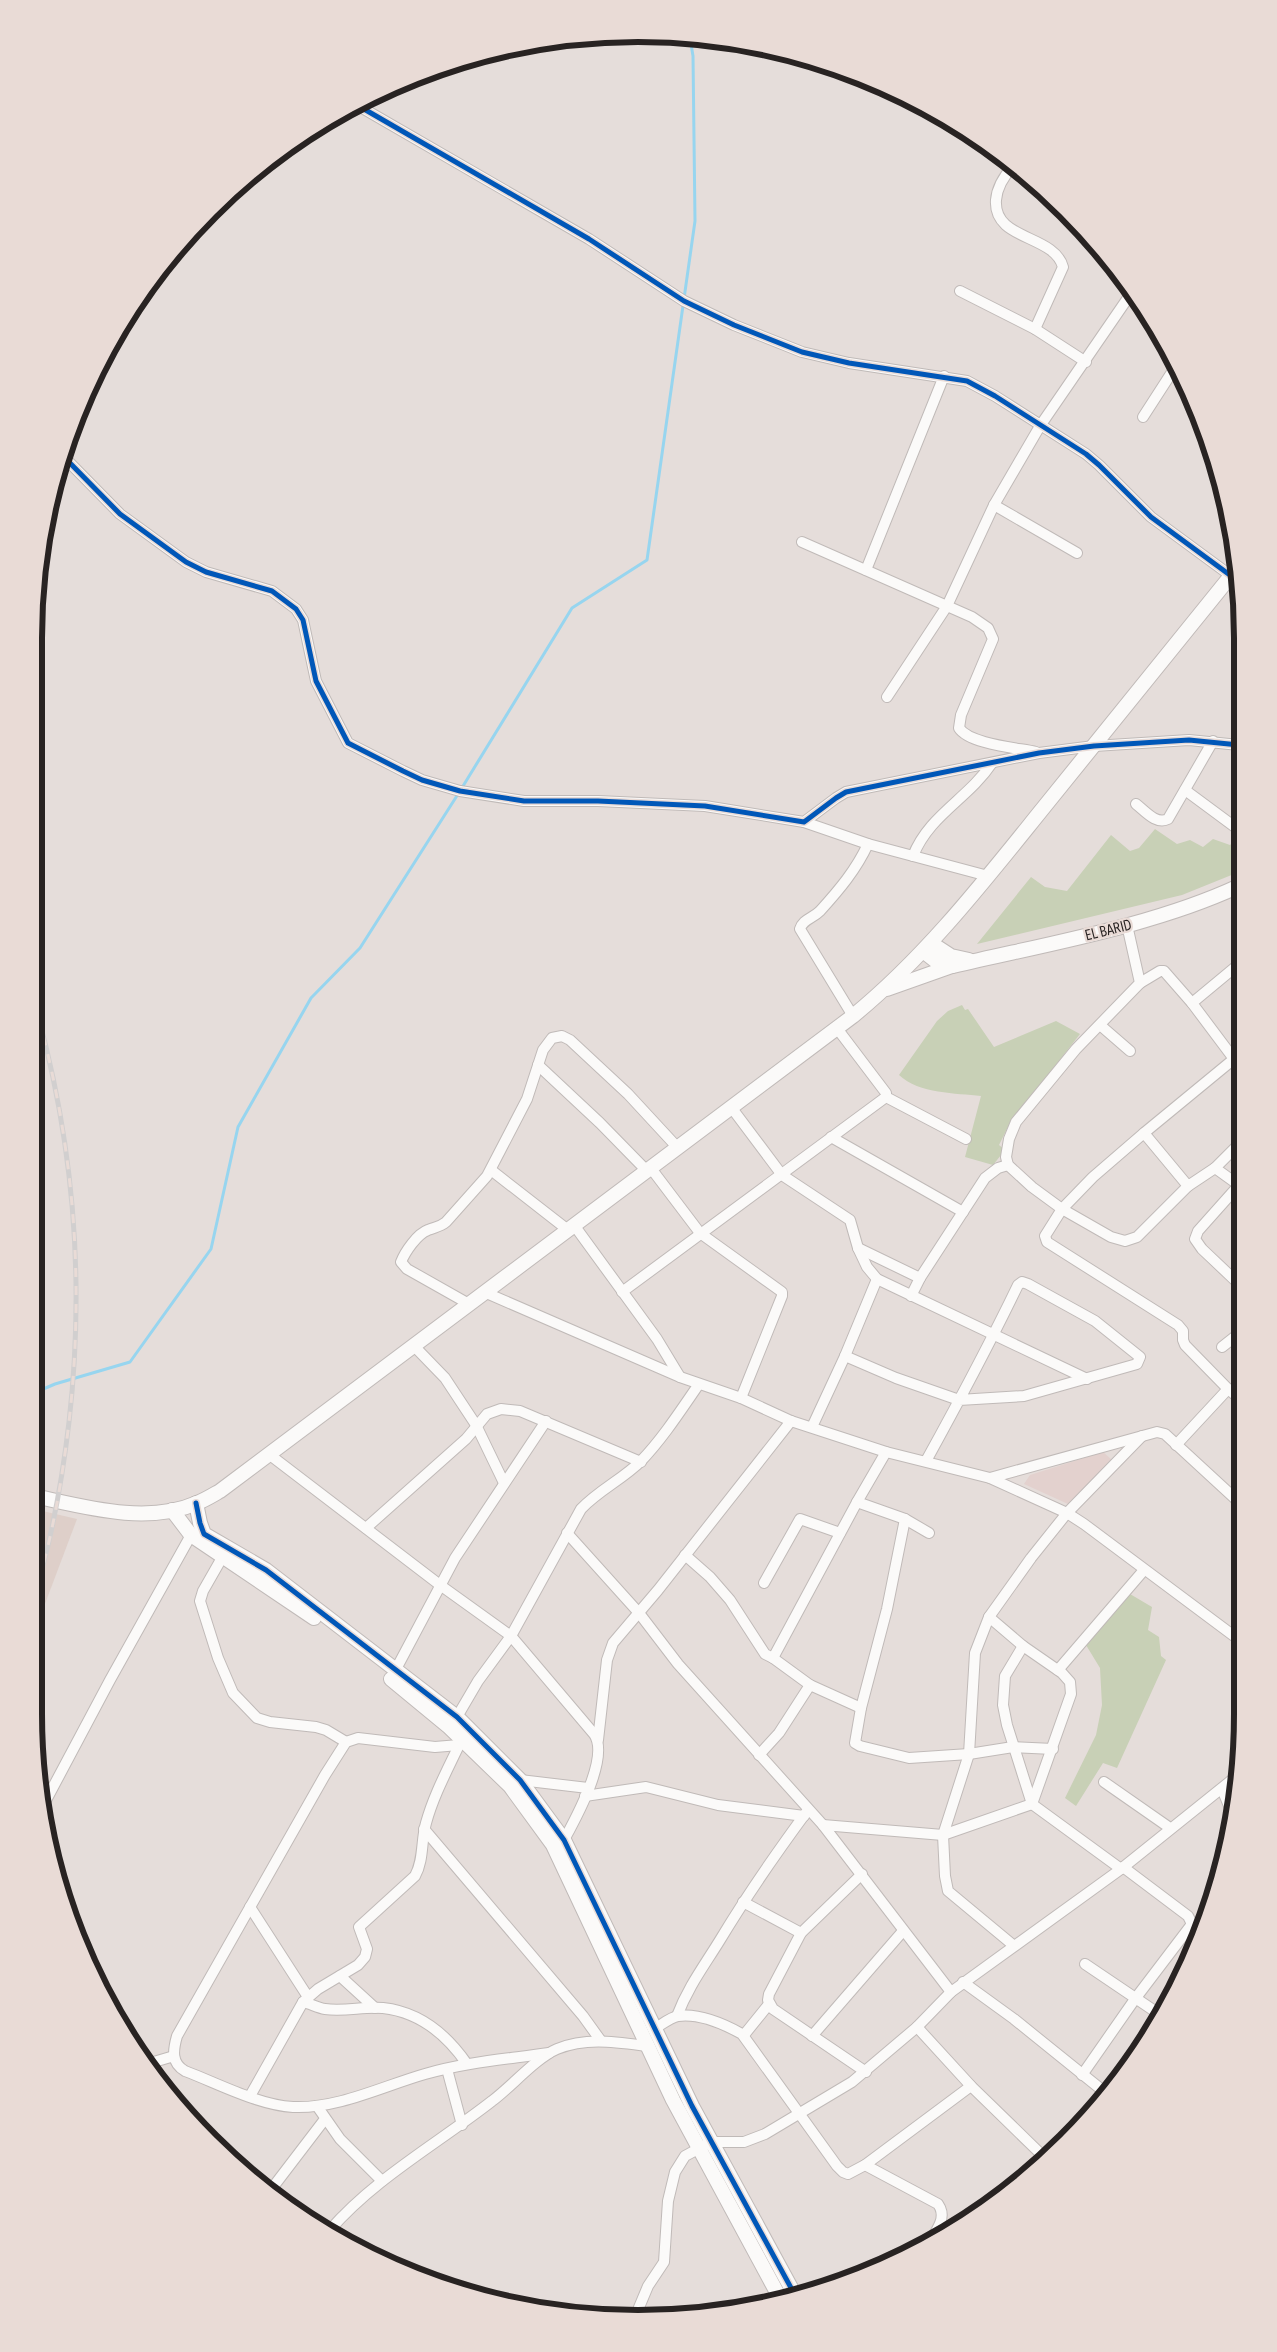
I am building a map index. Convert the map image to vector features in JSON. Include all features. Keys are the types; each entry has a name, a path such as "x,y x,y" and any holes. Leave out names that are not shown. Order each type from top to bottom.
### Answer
{"street":[{"path":"365,109 589,239 684,301 734,325 802,352 848,362 966,381 995,396 1086,454 1099,464 1151,517 1230,571"},
{"path":"1009,172 998,189 996,204 1000,218 1006,225 1055,253 1063,267 1035,329"},
{"path":"960,291 1035,329 1086,362"},
{"path":"887,697 947,606 994,505 1040,426 1086,362 1128,299"},
{"path":"1143,417 1173,375"},
{"path":"866,570 944,376"},
{"path":"69,463 120,514 186,562 206,572 272,591 296,609 303,620 316,681 348,743 403,772 422,780 460,791 524,801 598,801 705,806 804,822 868,844 988,876"},
{"path":"994,505 1077,553"},
{"path":"802,542 984,624 993,639 961,715 960,731 975,740 1040,753"},
{"path":"42,1497 127,1513 153,1513 196,1504 220,1491 853,1016 884,990 927,947 988,876 1231,581"},
{"path":"804,822 846,792 1040,753 1094,746 1189,740 1234,743"},
{"path":"1136,804 1155,819 1165,821 1171,815 1213,741"},
{"path":"913,856 919,841 939,817 980,781 992,763"},
{"path":"1185,790 1234,826"},
{"path":"853,1016 800,929 802,922 818,914 857,867 868,844"},
{"name":"EL BARID","path":"884,990 954,966 1127,925 1200,902 1234,888"},
{"path":"1127,925 1140,983"},
{"path":"927,947 951,956 974,961"},
{"path":"927,947 937,962 954,966"},
{"path":"1192,1003 1234,968"},
{"path":"1234,1055 1164,971 1140,983 1076,1049 1016,1122 1006,1152 1008,1165 1032,1187 1062,1209 1125,1241 1137,1237 1188,1186 1215,1168 1234,1149"},
{"path":"1100,1025 1130,1051"},
{"path":"836,1028 886,1093 886,1097 966,1139"},
{"path":"469,1304 407,1269 402,1262 420,1235 446,1222 475,1191 491,1170 527,1099 543,1050 552,1038 564,1037 628,1094 677,1147"},
{"path":"1234,1063 1144,1133 1093,1177 1062,1209 1045,1236 1047,1242 1178,1325 1183,1331 1185,1344 1234,1394"},
{"path":"538,1065 648,1168 700,1233 782,1292 741,1398"},
{"path":"622,1292 886,1097"},
{"path":"732,1107 782,1175 850,1220 858,1248 867,1267 877,1279 1087,1379"},
{"path":"1144,1133 1188,1186"},
{"path":"831,1138 964,1212"},
{"path":"911,1296 920,1278 988,1175 998,1168 1008,1165"},
{"path":"1215,1168 1234,1182"},
{"path":"491,1170 571,1227 657,1339 680,1377"},
{"path":"1234,1191 1198,1231 1195,1239 1202,1249 1234,1279"},
{"path":"858,1248 920,1278"},
{"path":"812,1427 845,1356 877,1279"},
{"path":"845,1356 896,1378 959,1400 1024,1396 1136,1364 1140,1357 1095,1321 1022,1282 1018,1285 994,1336 959,1400 926,1462"},
{"path":"484,1292 680,1377 741,1398 791,1420 886,1452 990,1478 1067,1513 1234,1636"},
{"path":"1222,1347 1234,1338"},
{"path":"414,1346 445,1378 476,1425 504,1483"},
{"path":"454,1723 478,1681 511,1636 567,1533 587,1503 641,1462 675,1420 699,1384"},
{"path":"1176,1445 1228,1389"},
{"path":"366,1528 466,1439 487,1414 501,1409 520,1411 641,1462"},
{"path":"564,1840 582,1807 599,1751 598,1740 609,1650 617,1636 639,1613 791,1420"},
{"path":"395,1671 455,1558 546,1421"},
{"path":"990,1478 1160,1432 1234,1498"},
{"path":"1013,1945 948,1891 943,1835 969,1754 973,1665 979,1639 989,1617 1067,1513 1142,1436"},
{"path":"773,1658 886,1452"},
{"path":"270,1455 440,1585 511,1636 598,1740"},
{"path":"857,1502 905,1519 929,1533"},
{"path":"196,1504 204,1534 266,1570 395,1671 454,1723 463,1737 510,1786 554,1845 647,2046 698,2148 777,2293"},
{"path":"172,1510 191,1536 324,1626 454,1723"},
{"path":"764,1583 800,1519 840,1533"},
{"path":"905,1519 887,1609 854,1740 860,1746 909,1758 969,1754 1014,1747 1053,1749"},
{"path":"567,1533 639,1613 678,1664 759,1755 806,1813 823,1825 950,1992"},
{"path":"49,1795 110,1680 191,1536"},
{"path":"685,1555 715,1582 730,1600 765,1654 810,1685 861,1708"},
{"path":"223,1556 203,1591 200,1601 218,1658 234,1693 257,1718 270,1722 316,1727 326,1730 346,1742"},
{"path":"1058,1670 1144,1570"},
{"path":"823,1825 943,1835 1032,1804 1053,1749 1072,1690 1067,1678 1058,1670 1023,1646 989,1617"},
{"path":"1023,1646 1007,1670 1003,1686 1004,1716 1032,1804 1188,1916 1192,1922 1082,2075"},
{"path":"759,1755 778,1733 810,1685"},
{"path":"463,1737 435,1747 358,1738 346,1742 325,1775 177,2036 174,2056 176,2063 182,2070 250,2096 282,2105 317,2106 447,2068 549,2053 570,2045 601,2041 647,2046"},
{"path":"463,1737 520,1780 564,1840 654,2029 711,2142 792,2289"},
{"path":"250,2096 306,1999 358,1965 366,1954 366,1947 359,1927 415,1876 419,1868 424,1829 438,1787 463,1737"},
{"path":"520,1780 587,1792 646,1787 718,1805 806,1813"},
{"path":"1104,1782 1170,1828"},
{"path":"638,2310 648,2286 664,2262 668,2201 672,2180 685,2156 711,2142 744,2142 765,2134 799,2115 866,2072 917,2027 950,1992 1122,1868 1230,1782"},
{"path":"1222,1789 1227,1802"},
{"path":"677,2016 686,1992 743,1902 806,1813"},
{"path":"424,1829 583,2016 601,2041"},
{"path":"744,2035 769,2004 769,1994 801,1933 862,1874"},
{"path":"743,1902 801,1933"},
{"path":"250,1908 306,1999 325,2009 375,2008 405,2013 423,2020 441,2033 468,2064"},
{"path":"812,2036 903,1930"},
{"path":"1085,1964 1155,2012"},
{"path":"340,1976 375,2008"},
{"path":"963,1982 1014,2019 1101,2089"},
{"path":"769,2004 774,2010 866,2072"},
{"path":"654,2029 677,2016 710,2020 730,2026 744,2035 799,2115 843,2172 853,2173 866,2165 971,2086"},
{"path":"917,2027 971,2086 1040,2153"},
{"path":"333,2226 345,2212 382,2181 462,2125 549,2053"},
{"path":"155,2062 174,2056"},
{"path":"447,2068 462,2125"},
{"path":"317,2106 340,2139 382,2181"},
{"path":"275,2185 325,2119"},
{"path":"866,2165 938,2204 944,2213 937,2230"}],"shaded area":[{"path":"1103,1452 1112,1460 1068,1504 1024,1484 1030,1475"},
{"path":"42,1511 77,1519 42,1612"}],"green space":[{"path":"1155,829 1177,844 1190,840 1203,847 1213,839 1230,845 1234,841 1234,874 1182,895 977,944 1031,877 1045,887 1067,891 1111,835 1130,851 1139,848"},
{"path":"962,1005 965,1010 968,1009 994,1047 1056,1021 1080,1034 1009,1125 999,1145 1005,1150 993,1165 965,1157 981,1096 938,1092 917,1086 899,1075 937,1021 948,1011"},
{"path":"1130,1594 1152,1607 1148,1630 1159,1637 1161,1656 1166,1660 1117,1768 1103,1763 1076,1806 1065,1798 1096,1735 1102,1705 1100,1668 1086,1645"}],"waterway":[{"path":"42,1390 130,1362 211,1249 238,1127 311,998 360,948 460,791 572,608 647,560 695,221 693,56 691,45"}],"railway":[{"path":"42,1032 59,1108 67,1160 76,1264 76,1317 69,1422 56,1510 42,1567"}],"cycle path":[{"path":"365,109 589,239 684,301 734,325 802,352 849,363 967,381 995,396 1086,454 1151,517 1230,575"},
{"path":"69,462 120,514 186,562 206,572 272,591 296,609 303,620 316,681 348,743 422,780 460,791 524,801 598,801 705,806 804,822 846,792 1039,753 1094,746 1189,740 1234,744"},
{"path":"196,1503 204,1534 266,1570 457,1717 520,1780 564,1840 692,2106 792,2289"}]}
